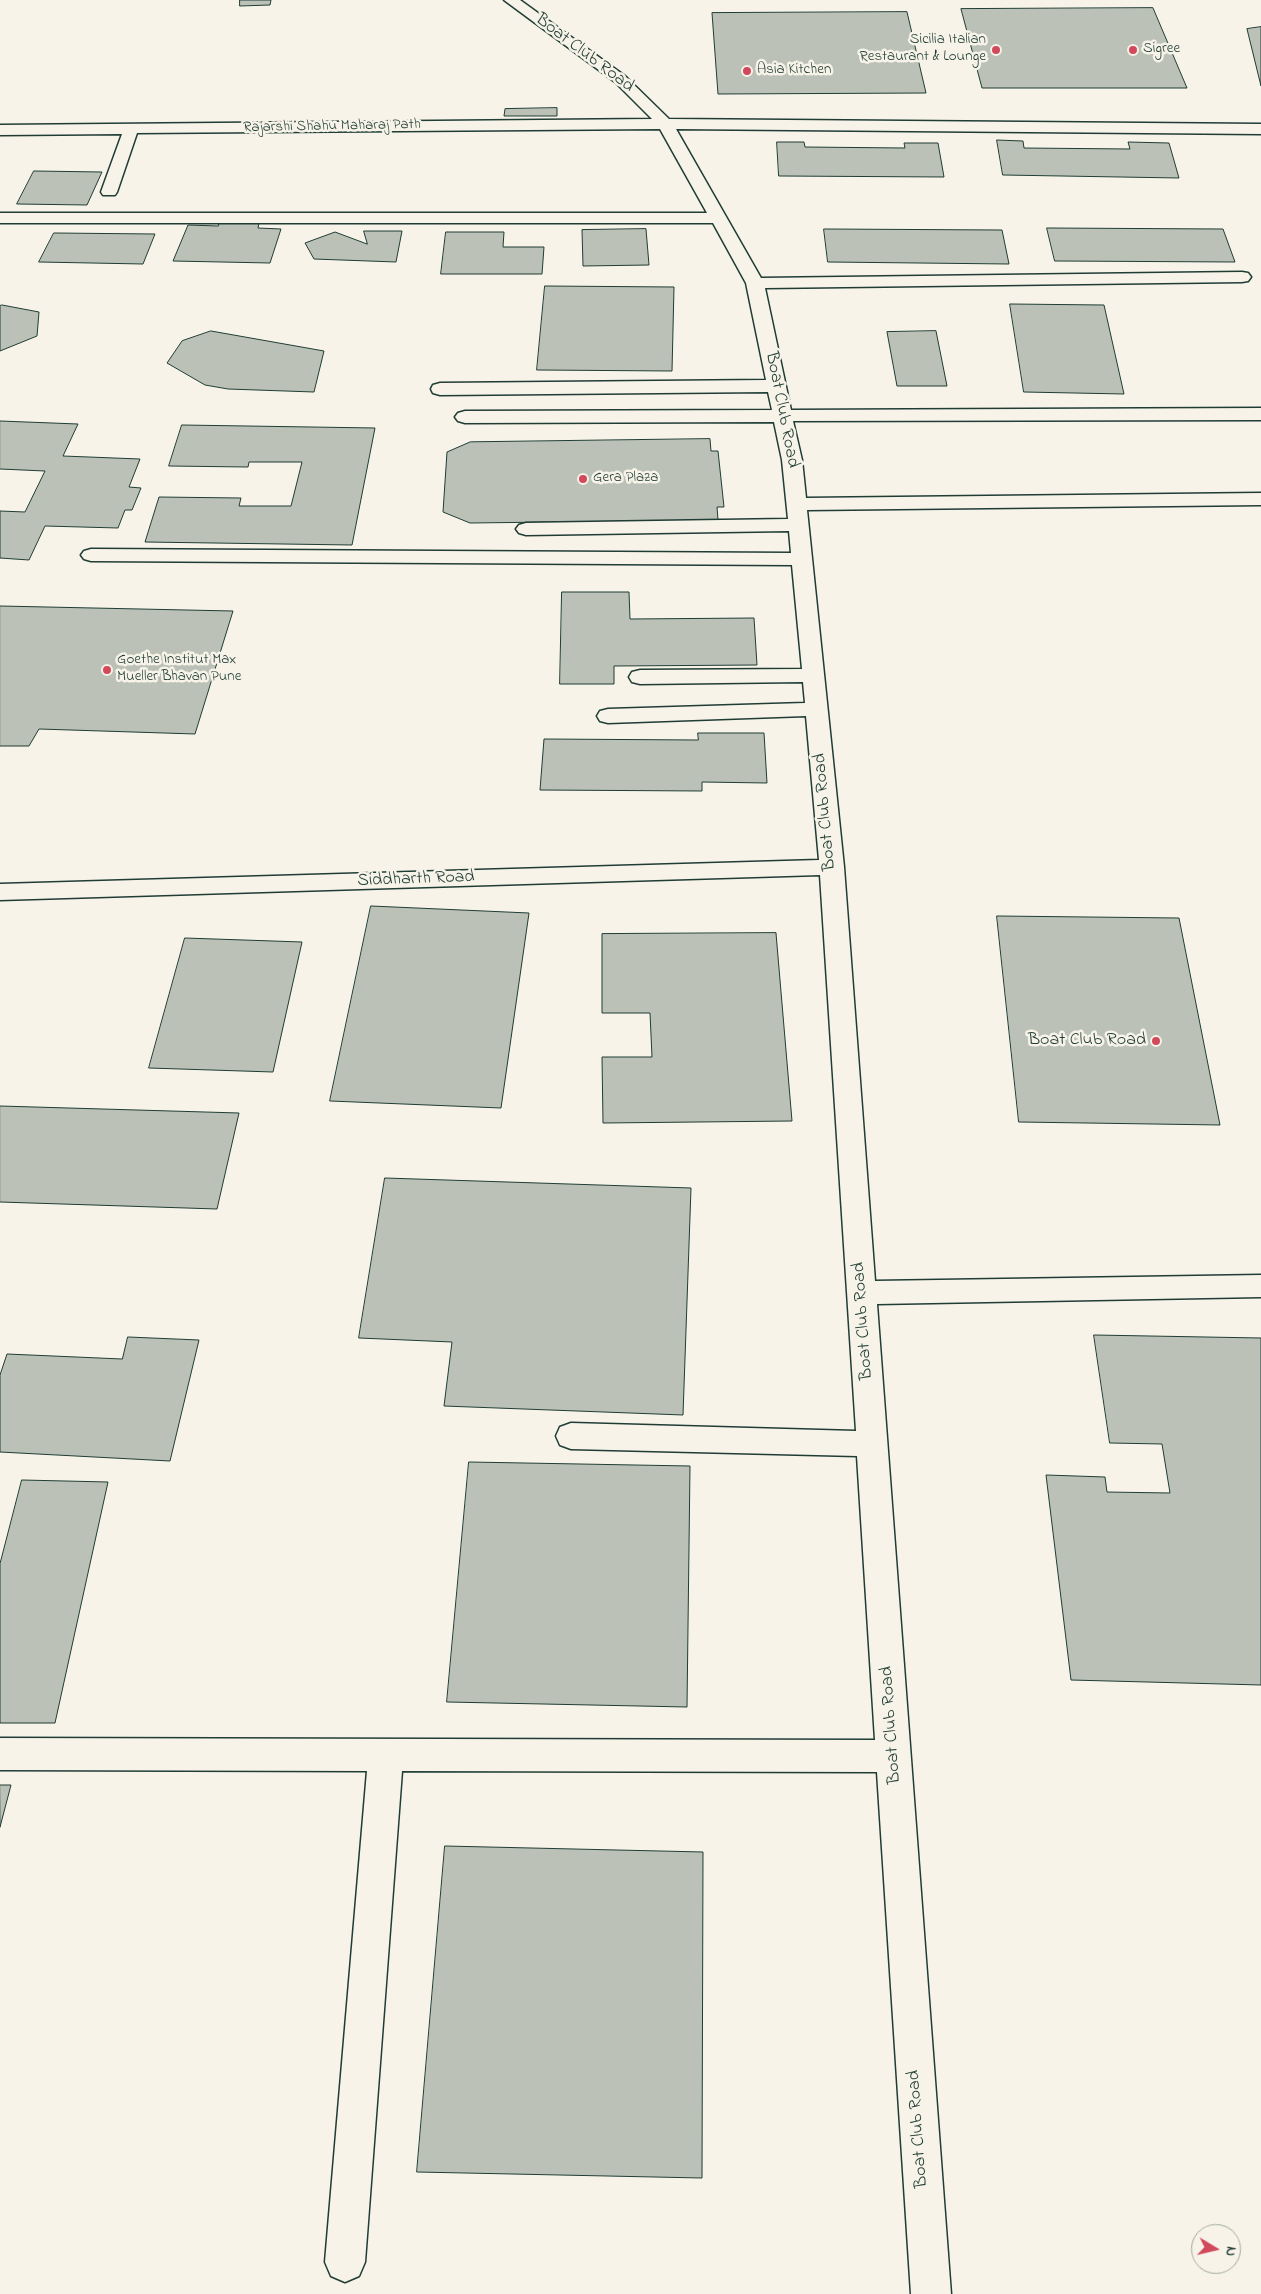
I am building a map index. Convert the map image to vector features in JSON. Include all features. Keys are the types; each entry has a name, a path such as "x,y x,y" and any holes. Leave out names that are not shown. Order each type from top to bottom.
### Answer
{"street":[{"name":"Boat Club Road","path":"511,0 620,78 665,124 755,282 792,460 832,867 931,2294"},
{"name":"Rajarshi Shahu Maharaj Path","path":"0,130 665,124 1261,130"},
{"path":"109,192 131,129"},
{"path":"0,218 718,218"},
{"path":"755,282 1242,277"},
{"path":"440,389 776,386"},
{"path":"465,417 1261,414"},
{"path":"526,529 798,514 1261,499"},
{"path":"91,555 801,558"},
{"path":"640,677 813,675"},
{"path":"608,716 816,709"},
{"name":"Siddharth Road","path":"0,892 832,867"},
{"path":"862,1293 1261,1286"},
{"path":"571,1436 872,1444"},
{"path":"0,1754 894,1756"},
{"path":"344,2262 386,1754"}],"building":[{"path":"240,0 271,0 270,5 240,6"},
{"path":"1153,8 1187,88 982,88 961,9"},
{"path":"907,12 926,93 718,94 712,13"},
{"path":"1261,27 1261,86 1247,29"},
{"path":"557,108 557,116 504,116 505,109"},
{"path":"997,140 1023,141 1024,148 1130,149 1128,142 1169,143 1179,178 1003,175"},
{"path":"777,142 804,142 805,147 905,148 904,143 938,143 944,177 779,176"},
{"path":"34,171 102,172 87,205 17,204"},
{"path":"219,222 259,223 258,228 281,229 270,263 173,261 188,225 218,226"},
{"path":"1047,228 1223,229 1235,262 1055,261"},
{"path":"646,229 649,265 583,266 582,230"},
{"path":"824,229 1002,230 1009,264 828,262"},
{"path":"364,231 402,231 396,262 314,259 305,243 335,232 367,244"},
{"path":"446,232 504,232 503,247 544,247 542,274 441,274"},
{"path":"54,233 155,234 143,264 39,262"},
{"path":"545,286 674,287 672,371 537,370"},
{"path":"1010,304 1104,305 1124,394 1024,392"},
{"path":"0,306 39,312 37,336 0,351"},
{"path":"211,331 324,351 314,392 228,389 205,385 167,363 182,341"},
{"path":"936,331 947,386 897,386 887,332"},
{"path":"0,421 78,424 63,456 140,459 129,487 141,488 132,510 125,510 118,528 45,526 29,560 0,558 0,511 25,512 45,471 0,469"},
{"path":"182,425 375,428 352,545 145,542 159,497 241,498 239,506 291,506 302,462 249,462 248,467 169,466"},
{"name":"Gera Plaza","path":"710,439 711,451 718,451 724,507 717,507 718,520 470,523 443,512 447,452 470,442"},
{"path":"562,592 629,592 630,619 754,618 757,665 614,666 614,684 560,684"},
{"name":"Goethe Institut Max Mueller Bhavan Pune","path":"0,606 233,611 195,734 39,729 29,746 0,746"},
{"path":"698,733 764,733 767,783 702,782 702,791 540,790 544,739 698,740"},
{"path":"371,906 529,913 501,1108 330,1101"},
{"path":"997,916 1179,918 1220,1125 1019,1122"},
{"path":"776,933 792,1121 603,1123 602,1057 652,1057 650,1013 602,1013 602,934"},
{"path":"185,938 302,942 273,1072 149,1068"},
{"path":"0,1106 239,1113 217,1209 0,1202"},
{"path":"385,1178 691,1188 683,1415 444,1406 452,1342 359,1338"},
{"path":"1094,1335 1261,1338 1261,1685 1071,1680 1046,1475 1105,1477 1107,1492 1170,1493 1162,1444 1110,1443"},
{"path":"128,1337 199,1340 170,1461 0,1452 0,1375 7,1354 122,1359"},
{"path":"469,1462 690,1466 687,1707 447,1702"},
{"path":"22,1480 108,1482 55,1723 0,1723 0,1564"},
{"path":"0,1785 11,1785 0,1827"},
{"path":"445,1846 703,1852 702,2178 417,2172"}],"place":[{"name":"Sicilia Italian Restaurant & Lounge","path":"996,50"},
{"name":"Sigree","path":"1133,50"},
{"name":"Asia Kitchen","path":"747,71"},
{"name":"Gera Plaza","path":"583,479"},
{"name":"Goethe Institut Max Mueller Bhavan Pune","path":"107,670"},
{"name":"Boat Club Road","path":"1156,1041"}]}
